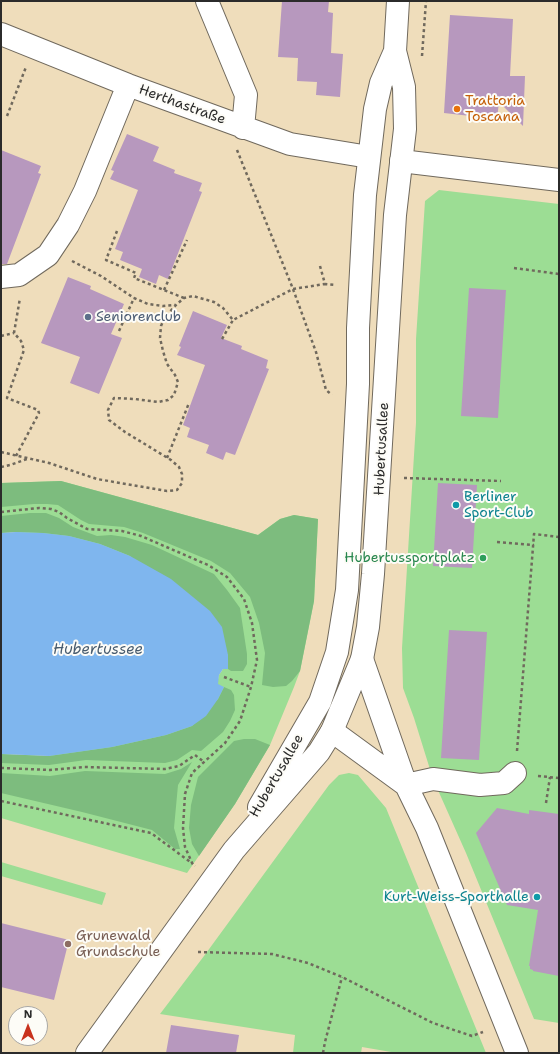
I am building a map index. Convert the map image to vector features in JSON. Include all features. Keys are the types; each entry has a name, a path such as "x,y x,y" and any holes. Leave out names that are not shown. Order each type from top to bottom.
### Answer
{"main road":[{"path":"207,1 246,95 239,137"},
{"name":"Hubertusallee","path":"87,1053 234,850 319,752 332,731 362,659 368,627 373,574 395,215 405,129 404,87 395,52 398,1"},
{"name":"Herthastraße","path":"1,34 128,85 239,137 369,157"},
{"name":"Hubertusallee","path":"234,850 320,702 337,652 347,590 358,384 358,328 365,195 375,109 381,84 395,52"},
{"path":"10,276 48,255 68,226 85,191 128,85"},
{"path":"369,157 559,180"},
{"path":"362,659 406,785 427,828 517,1053"},
{"path":"320,702 332,731 406,785 433,779 480,785 504,783 515,773"}],"path":[{"path":"7,116 28,61"},
{"path":"239,137 316,352 326,390 332,395"},
{"path":"117,231 106,260 136,273 134,278 184,298"},
{"path":"164,290 186,240"},
{"path":"48,255 64,258 87,268 102,276 134,298 148,304 163,306 176,305"},
{"path":"320,266 325,284"},
{"path":"514,268 559,274"},
{"path":"10,276 20,295 14,333"},
{"path":"222,339 233,320 293,289 325,284 336,285"},
{"path":"1,452 49,464 97,480 168,491 177,490 182,483 182,474 179,467 109,420 108,410 114,398 158,402 168,400 174,395 178,382 175,374 167,364 163,351 160,338 161,326 165,317 184,298 193,296 214,302 223,308 233,320"},
{"path":"119,331 134,298"},
{"path":"1,336 14,333"},
{"path":"14,333 21,341 24,350 7,398 38,410 39,413 16,456"},
{"path":"167,458 189,403"},
{"path":"1,467 16,464 27,459"},
{"path":"404,478 501,481"},
{"path":"1,512 25,509 51,509 59,512 87,529 122,531 141,536 208,565 228,577 244,599 252,624 256,660 251,687 240,721 225,743 192,773 185,794 183,828 185,847 194,865 151,833 1,801"},
{"path":"515,773 534,534 559,537"},
{"path":"497,542 534,545"},
{"path":"224,677 251,687"},
{"path":"1,768 50,770 84,767 165,769 179,766 195,755 204,762"},
{"path":"546,803 550,777"},
{"path":"198,952 272,954 308,963 342,977 433,1023 472,1036 483,1032"},
{"path":"323,1053 342,977"}],"green space":[{"name":"Hubertussportplatz","path":"439,190 559,204 559,1023 534,1019 466,853 433,779 403,688 402,648 416,423 416,339 425,201"},
{"path":"61,481 258,535 280,519 294,515 318,519 314,601 300,671 270,745 235,804 187,873 1,818 1,754 49,756 217,684 219,675 223,669 16,532 1,533 1,483"},
{"path":"61,481 258,535 280,519 294,515 318,519 314,601 300,671 292,681 286,686 273,687 262,685 265,653 259,623 250,597 230,573 211,561 143,533 124,527 89,524 58,505 34,504 1,507 1,483"},
{"path":"46,513 59,518 73,527 97,536 111,535 125,537 152,545 214,574 240,608 247,654 247,664 243,671 231,671 228,669 228,655 130,556 100,544 69,536 43,533 1,533 1,516"},
{"path":"224,687 231,690 234,695 235,710 223,732 201,751 192,750 177,760 165,763 86,760 49,765 1,763 1,754 49,756 112,747 166,735 192,726 218,699"},
{"path":"255,739 270,745 235,804 199,856 192,844 189,828 191,805 198,777 234,741"},
{"path":"192,762 178,785 174,828 180,849 175,849 152,830 1,793 1,773 50,776 85,771 165,774 181,769"},
{"path":"349,773 358,775 386,808 486,1053 397,1053 362,1047 361,1053 293,1053 295,1035 160,1014 329,785 339,775"},
{"path":"1,862 106,893 102,905 1,876"}],"water":[{"name":"Hubertussee","path":"16,532 69,536 100,544 130,556 171,579 210,611 222,627 228,655 228,669 223,669 219,675 218,684 224,687 218,699 206,716 192,726 166,735 112,747 49,756 1,754 1,533"}],"building":[{"path":"282,1 329,1 328,12 333,13 331,53 343,54 340,97 316,95 317,82 297,81 298,58 278,57"},
{"path":"450,15 513,19 510,76 525,76 523,126 499,102 497,119 444,113"},
{"path":"127,134 159,147 153,161 175,170 174,173 202,183 199,191 202,192 168,279 159,275 156,284 139,277 142,269 120,260 123,252 115,249 138,190 110,179 114,171 111,170"},
{"path":"1,150 41,166 38,173 41,174 7,264 1,264"},
{"path":"68,277 91,286 90,289 124,304 111,334 122,338 99,394 70,383 80,357 41,343"},
{"path":"469,288 506,290 498,418 461,416"},
{"path":"193,311 227,325 221,338 242,346 241,349 268,360 266,368 269,369 235,455 226,452 223,460 206,453 209,445 187,437 190,428 183,425 205,365 177,355"},
{"name":"Berliner Sport-Club","path":"438,483 477,485 472,568 433,566"},
{"path":"449,630 487,632 479,760 441,758"},
{"name":"Kurt-Weiss-Sporthalle","path":"497,808 529,814 529,810 559,814 559,976 533,971 530,969 529,966 538,910 507,905 476,833"},
{"path":"1,923 69,940 54,1000 1,987"},
{"path":"171,1025 239,1035 236,1053 166,1053"}],"place":[{"name":"Trattoria Toscana","path":"457,109"},
{"name":"Seniorenclub","path":"88,317"},
{"name":"Berliner Sport-Club","path":"456,505"},
{"name":"Hubertussportplatz","path":"483,558"},
{"name":"Kurt-Weiss-Sporthalle","path":"537,897"},
{"name":"Grunewald Grundschule","path":"68,944"}]}
